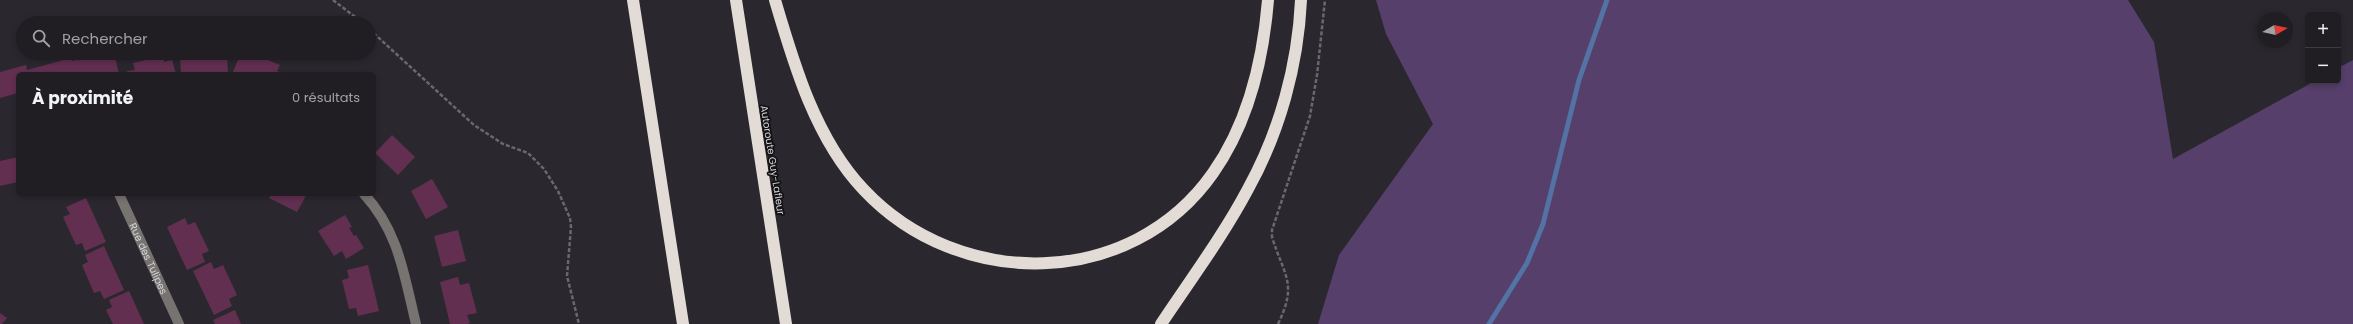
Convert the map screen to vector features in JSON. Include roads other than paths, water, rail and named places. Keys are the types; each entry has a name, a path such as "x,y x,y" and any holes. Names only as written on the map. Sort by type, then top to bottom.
{"highway":[{"path":"633,0 683,324"},
{"name":"Autoroute Guy-Lafleur","path":"736,0 786,324"},
{"path":"775,0 798,72 820,123 843,165 863,190 898,221 934,242 979,258 1026,264 1073,260 1118,247 1144,234 1170,217 1203,186 1229,147 1249,101 1261,53 1268,0"},
{"path":"1161,324 1238,206 1265,153 1288,87 1296,46 1301,0"}],"street":[{"name":"Rue des Tulipes","path":"120,196 179,324"},
{"path":"366,196 381,214 395,241 416,324"}],"waterway":[{"path":"1489,324 1527,263 1543,224 1579,80 1607,0"}]}
